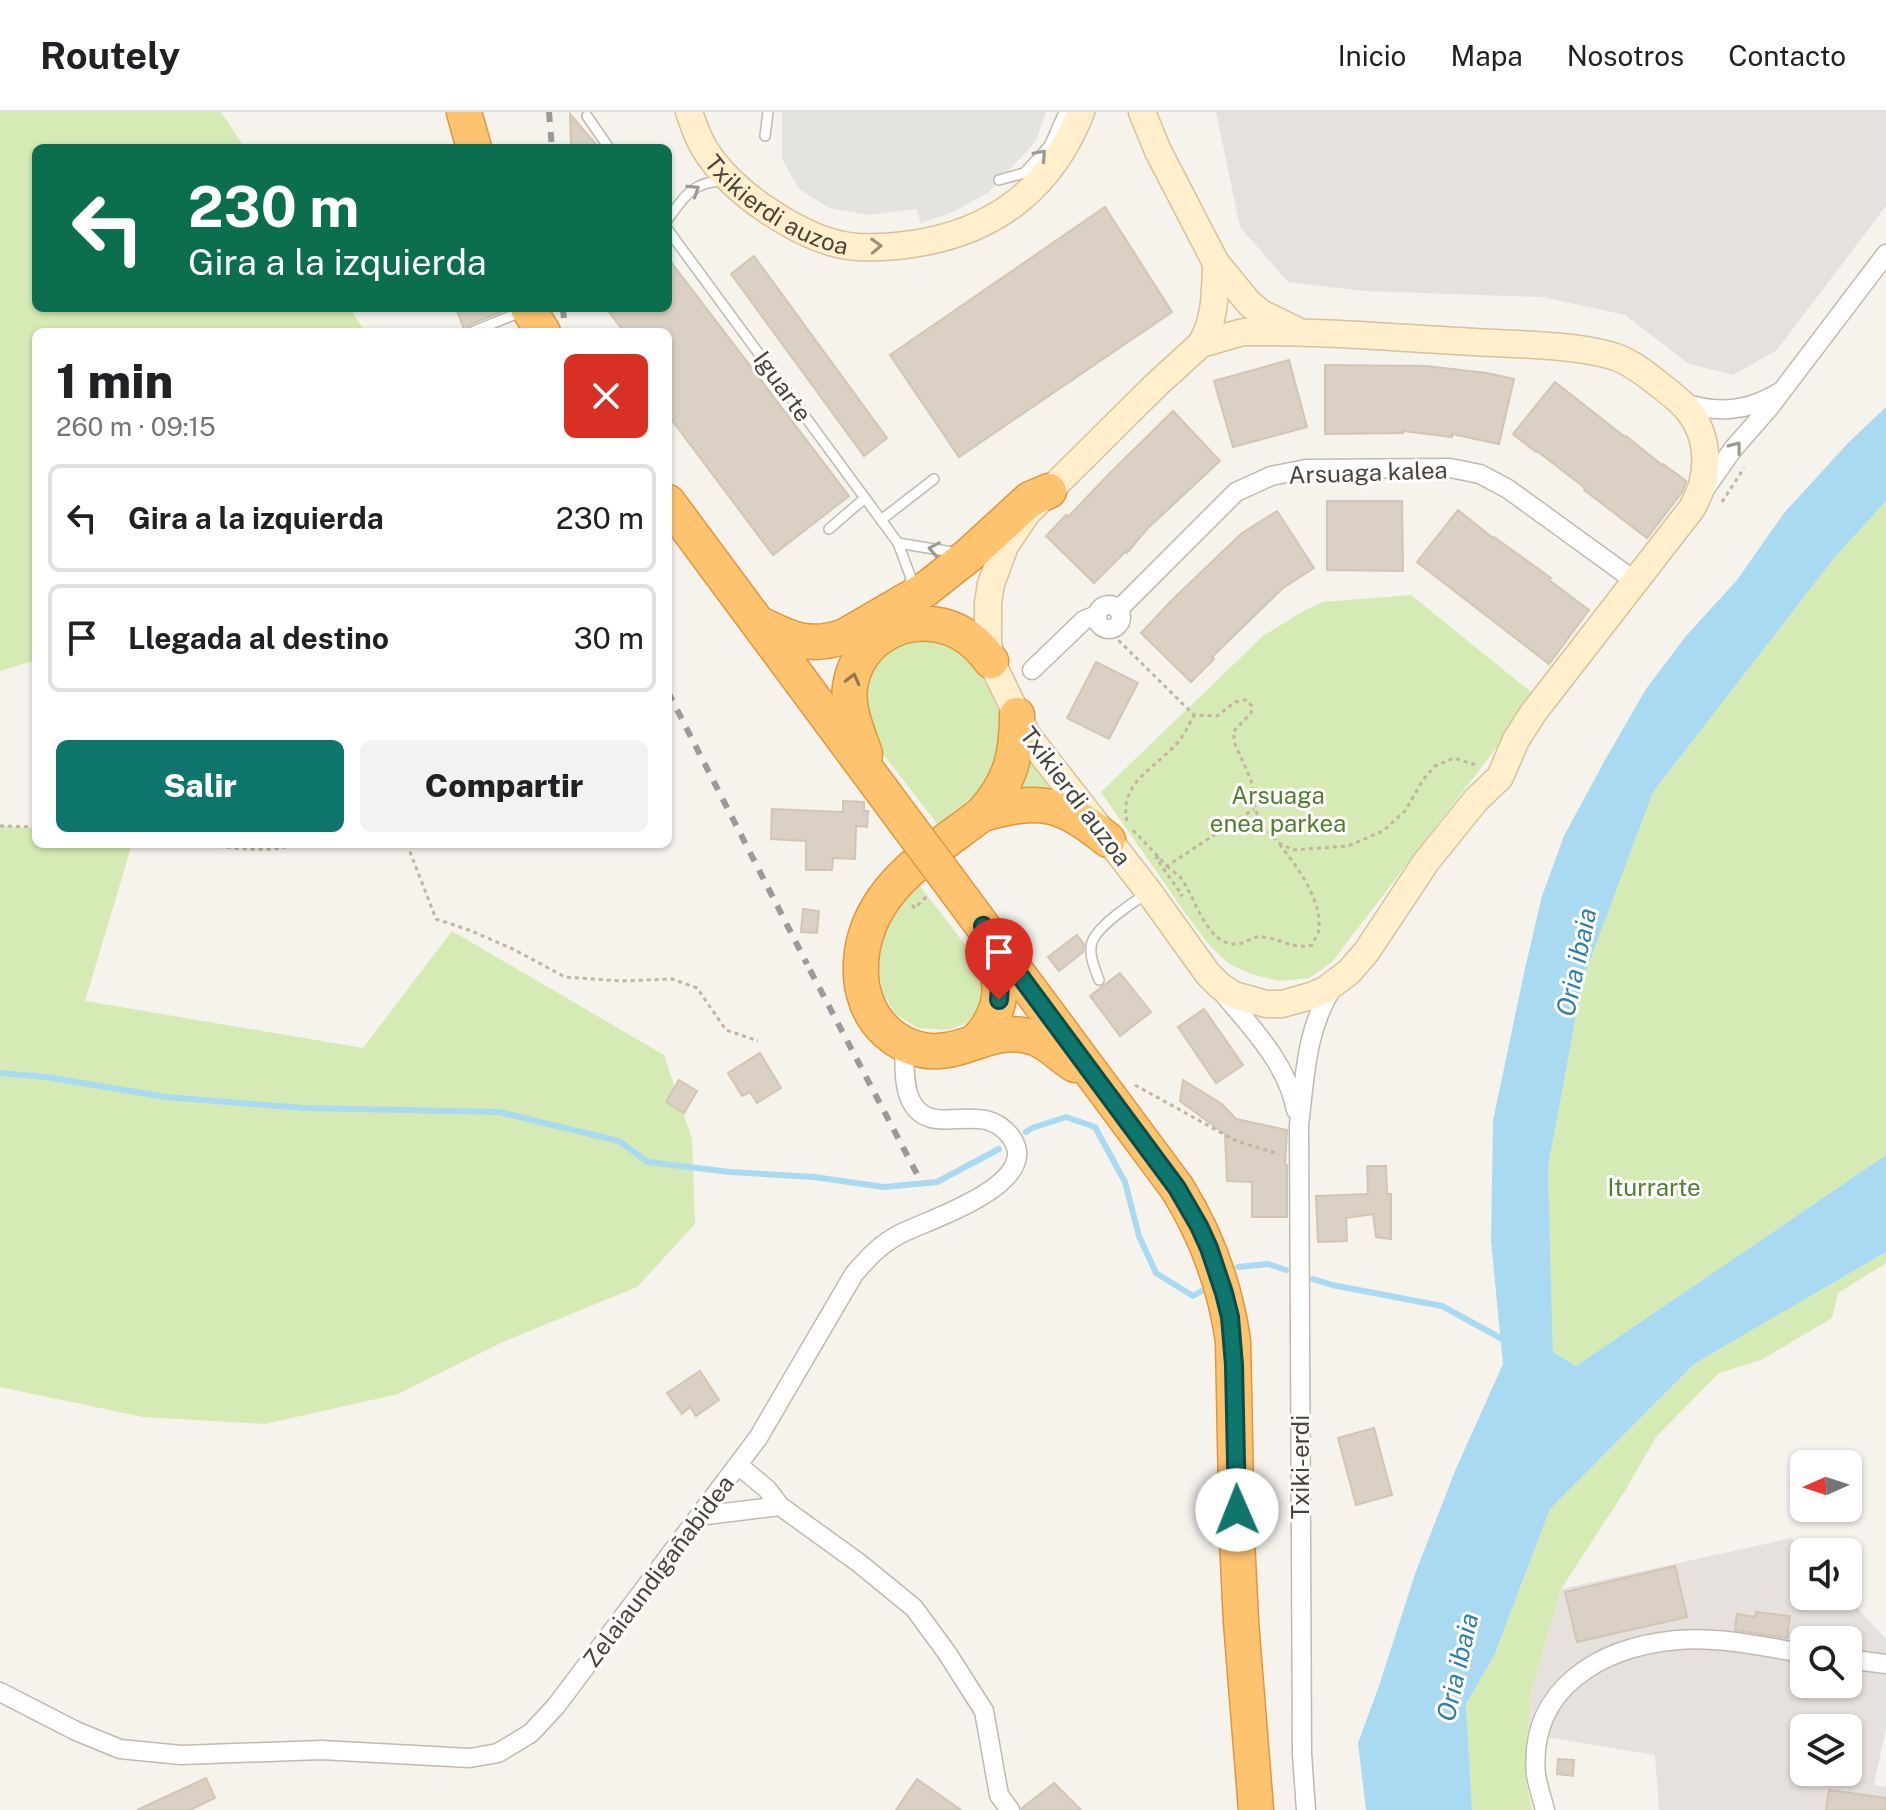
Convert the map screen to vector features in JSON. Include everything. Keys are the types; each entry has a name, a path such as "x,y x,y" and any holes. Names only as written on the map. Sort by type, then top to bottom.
{"highway":[{"path":"464,112 473,144"},
{"path":"758,623 789,638 810,643 845,636 926,589 969,555 1030,499 1049,491"},
{"path":"672,507 1177,1188 1209,1248 1230,1317 1241,1622 1256,1810"},
{"path":"875,781 853,718 850,691 857,664 873,642 906,625 931,623 968,637 991,661"},
{"path":"1017,715 1016,747 1001,790 982,814 900,877 877,906 869,923 861,959 863,992 882,1028 904,1044 939,1052 999,1035 1018,1034 1036,1038 1093,1074"},
{"path":"982,814 1022,804 1051,806 1079,818 1108,840"},
{"path":"976,1041 996,1012 1000,989 997,966 983,926"}],"street":[{"name":"Txikierdi auzoa","path":"689,112 703,147 731,181 754,202 814,236 855,247 903,246 949,237 989,221 1040,182 1072,136 1077,114"},
{"path":"1121,112 1158,151"},
{"path":"1142,112 1158,151 1216,263 1261,313 1299,332"},
{"path":"1783,389 1886,254"},
{"path":"1201,344 1214,312 1216,263"},
{"name":"Txikierdi auzoa","path":"1705,508 1700,495 1705,452 1697,424 1678,400 1639,369 1613,356 1589,350 1299,332 1243,332 1201,344 1027,513 997,565 988,603 991,661 1027,735 1149,892 1208,974 1234,995 1266,1004 1297,1001 1325,990 1349,972 1367,951 1436,849 1476,800 1500,777 1516,740 1533,713 1635,581 1705,508 1733,449 1783,389"},
{"name":"Txikierdi auzoa","path":"1678,400 1694,406 1726,410 1750,406 1783,389"},
{"name":"Arsuaga kalea","path":"1102,622 1104,606 1111,605 1118,610 1236,492 1271,476 1306,469 1450,468 1480,474 1508,489 1635,581"},
{"path":"1032,670 1084,620 1102,622"},
{"path":"1208,974 1265,1044 1286,1076 1299,1125"},
{"path":"1299,1125 1314,1025 1337,981"},
{"name":"Zelaiaundigañabidea","path":"0,1692 76,1731 120,1749 181,1755 321,1750 470,1758 498,1753 531,1733 556,1706 758,1438 854,1274 874,1250 998,1186 1014,1167 1017,1148 1010,1135 995,1123 979,1118 934,1120 919,1113 909,1097 904,1044"},
{"name":"Txiki-erdi","path":"1299,1125 1302,1738 1306,1810"},
{"path":"738,1465 767,1489 780,1506 859,1563 914,1608 984,1711 999,1795 1010,1810"},
{"path":"699,1516 780,1506"},
{"path":"1545,1810 1536,1775 1538,1737 1552,1701 1573,1677 1605,1657 1644,1645 1677,1640 1712,1640 1790,1651"},
{"path":"1862,1661 1886,1664"}],"lane":[{"path":"765,136 768,112"},
{"path":"999,180 1024,173 1077,114"},
{"path":"587,116 606,144"},
{"path":"672,213 686,194 709,181 731,181"},
{"name":"Iguarte","path":"672,235 898,543 911,578 905,602"},
{"path":"481,328 519,312"},
{"path":"881,520 934,479"},
{"path":"829,529 865,498"},
{"path":"898,543 969,555"},
{"path":"1099,980 1092,962 1092,942 1105,925 1149,892"}],"path":[{"path":"1705,508 1744,470 1746,461 1733,449"},
{"path":"1102,622 1194,715 1217,716 1235,702 1246,700 1252,706 1251,713 1233,732 1235,744 1251,780 1260,823 1295,864 1310,889 1317,911 1318,931 1312,945 1303,948 1263,936 1237,945 1225,942 1213,933 1180,877 1137,836 1126,820 1124,807 1128,794 1138,779 1181,740 1194,715"},
{"path":"1279,843 1293,850 1348,846 1383,831 1405,811 1435,766 1454,758 1485,769"},
{"path":"1167,866 1255,808"},
{"path":"0,826 32,827"},
{"path":"230,848 262,848"},
{"path":"409,848 436,919 513,949 565,977 622,981 672,979 697,988 726,1030 758,1041"},
{"path":"1093,1074 1113,1077 1140,1087 1236,1141 1299,1156"}],"shaded area":[{"path":"782,112 1046,112 1036,141 989,192 955,211 921,223 916,209 869,215 829,208 799,189 782,159"},
{"path":"1216,112 1886,112 1886,206 1777,350 1733,375 1689,364 1625,315 1542,297 1363,291 1288,282 1240,227"},
{"path":"1790,1538 1790,1610 1859,1610 1886,1639 1886,1727 1874,1785 1886,1787 1886,1810 1659,1810 1655,1755 1527,1734 1530,1695 1561,1589"}],"green space":[{"path":"0,112 221,112 242,144 32,144 32,312 352,312 362,328 32,328 32,661 0,671"},
{"name":"Iturrarte","path":"1886,501 1886,1155 1576,1366 1553,1352 1548,1167 1583,979 1653,792 1835,557"},
{"name":"Arsuaga enea parkea","path":"1411,595 1536,696 1332,962 1309,978 1279,981 1251,974 1228,963 1210,946 1101,792 1263,636 1323,602"},
{"path":"913,634 958,644 995,689 1003,721 1001,762 984,790 938,825 877,746 863,711 870,664"},
{"path":"1025,748 1065,802 1021,795 1013,786"},
{"path":"0,826 32,828 32,848 131,848 85,1001 363,1048 452,931 664,1055 692,1139 695,1224 637,1287 505,1341 398,1394 265,1424 143,1417 0,1387"},
{"path":"916,881 983,968 984,991 979,1009 965,1024 947,1030 918,1028 895,1014 882,991 878,964 884,928"},
{"path":"1886,1252 1886,1263 1838,1293 1832,1318 1761,1360 1719,1373 1656,1437 1561,1589 1530,1695 1525,1775 1532,1810 1472,1810 1466,1704 1494,1656 1550,1509 1694,1364"}],"water":[{"name":"Oria ibaia","path":"1886,407 1886,501 1835,557 1653,792 1583,979 1548,1167 1553,1352 1576,1366 1886,1155 1886,1252 1694,1364 1550,1509 1494,1656 1466,1704 1472,1810 1366,1810 1358,1743 1415,1574 1455,1471 1503,1364 1491,1241 1493,1121 1542,896 1564,836 1646,689 1686,636 1737,580 1784,513"}],"building":[{"path":"570,114 596,144 571,144"},
{"path":"1105,207 1172,312 959,457 890,355"},
{"path":"754,256 887,438 864,456 731,274"},
{"path":"672,263 849,496 773,555 672,420 672,328 621,328 609,312 672,312"},
{"path":"458,312 501,312 468,328 464,328"},
{"path":"1289,360 1307,427 1233,447 1214,381"},
{"path":"1325,365 1426,366 1514,379 1499,444 1452,434 1452,437 1403,431 1325,434"},
{"path":"1555,382 1686,481 1683,491 1647,538 1513,434"},
{"path":"1173,411 1220,461 1094,583 1046,536"},
{"path":"1327,501 1402,501 1403,571 1327,570"},
{"path":"1458,510 1589,610 1549,664 1417,562"},
{"path":"1277,511 1314,568 1283,588 1212,657 1214,659 1191,682 1141,633 1242,533"},
{"path":"1096,662 1138,683 1109,739 1067,718"},
{"path":"843,801 864,802 864,811 868,811 867,827 856,826 855,859 833,858 832,870 806,870 806,841 771,839 772,809 843,812"},
{"path":"803,909 819,911 817,933 801,932"},
{"path":"1077,935 1084,944 1083,952 1059,971 1048,957"},
{"path":"1120,973 1151,1012 1120,1036 1090,996"},
{"path":"1204,1009 1243,1065 1216,1083 1178,1027"},
{"path":"760,1053 781,1088 757,1103 750,1092 742,1096 728,1073"},
{"path":"679,1080 697,1091 684,1113 666,1102"},
{"path":"1183,1080 1222,1104 1236,1119 1287,1130 1287,1217 1252,1217 1252,1182 1227,1181 1225,1134 1180,1101"},
{"path":"1367,1166 1386,1166 1387,1194 1391,1194 1391,1239 1376,1237 1373,1214 1346,1218 1347,1241 1318,1242 1316,1196 1368,1194"},
{"path":"700,1371 719,1400 696,1416 690,1407 682,1414 667,1393"},
{"path":"1374,1428 1392,1495 1356,1505 1338,1438"},
{"path":"1675,1566 1687,1617 1577,1642 1565,1592"},
{"path":"1756,1612 1790,1616 1787,1638 1735,1630 1737,1614 1755,1617"},
{"path":"1558,1759 1574,1760 1573,1776 1557,1774"},
{"path":"206,1778 215,1798 190,1810 137,1810"},
{"path":"917,1779 961,1810 896,1810"},
{"path":"1054,1783 1081,1810 1022,1810 1022,1808"},
{"path":"1829,1790 1886,1798 1886,1810 1826,1810"}],"waterway":[{"path":"0,1073 46,1077 166,1097 303,1108 499,1112 619,1141 648,1162 730,1172 814,1177 884,1187 937,1182 999,1149"},
{"path":"1026,1132 1066,1117 1095,1127 1125,1182 1139,1236 1156,1273 1193,1296 1205,1289"},
{"path":"1238,1267 1268,1264 1286,1270"},
{"path":"1313,1279 1442,1306 1506,1341"}],"railway":[{"path":"549,112 552,144"},
{"path":"563,312 565,328"},
{"path":"672,700 807,964"},
{"path":"810,970 918,1176"}],"route":[{"path":"999,1000 1000,977 983,926 1177,1188 1199,1226 1218,1270 1230,1317 1237,1510"}]}
